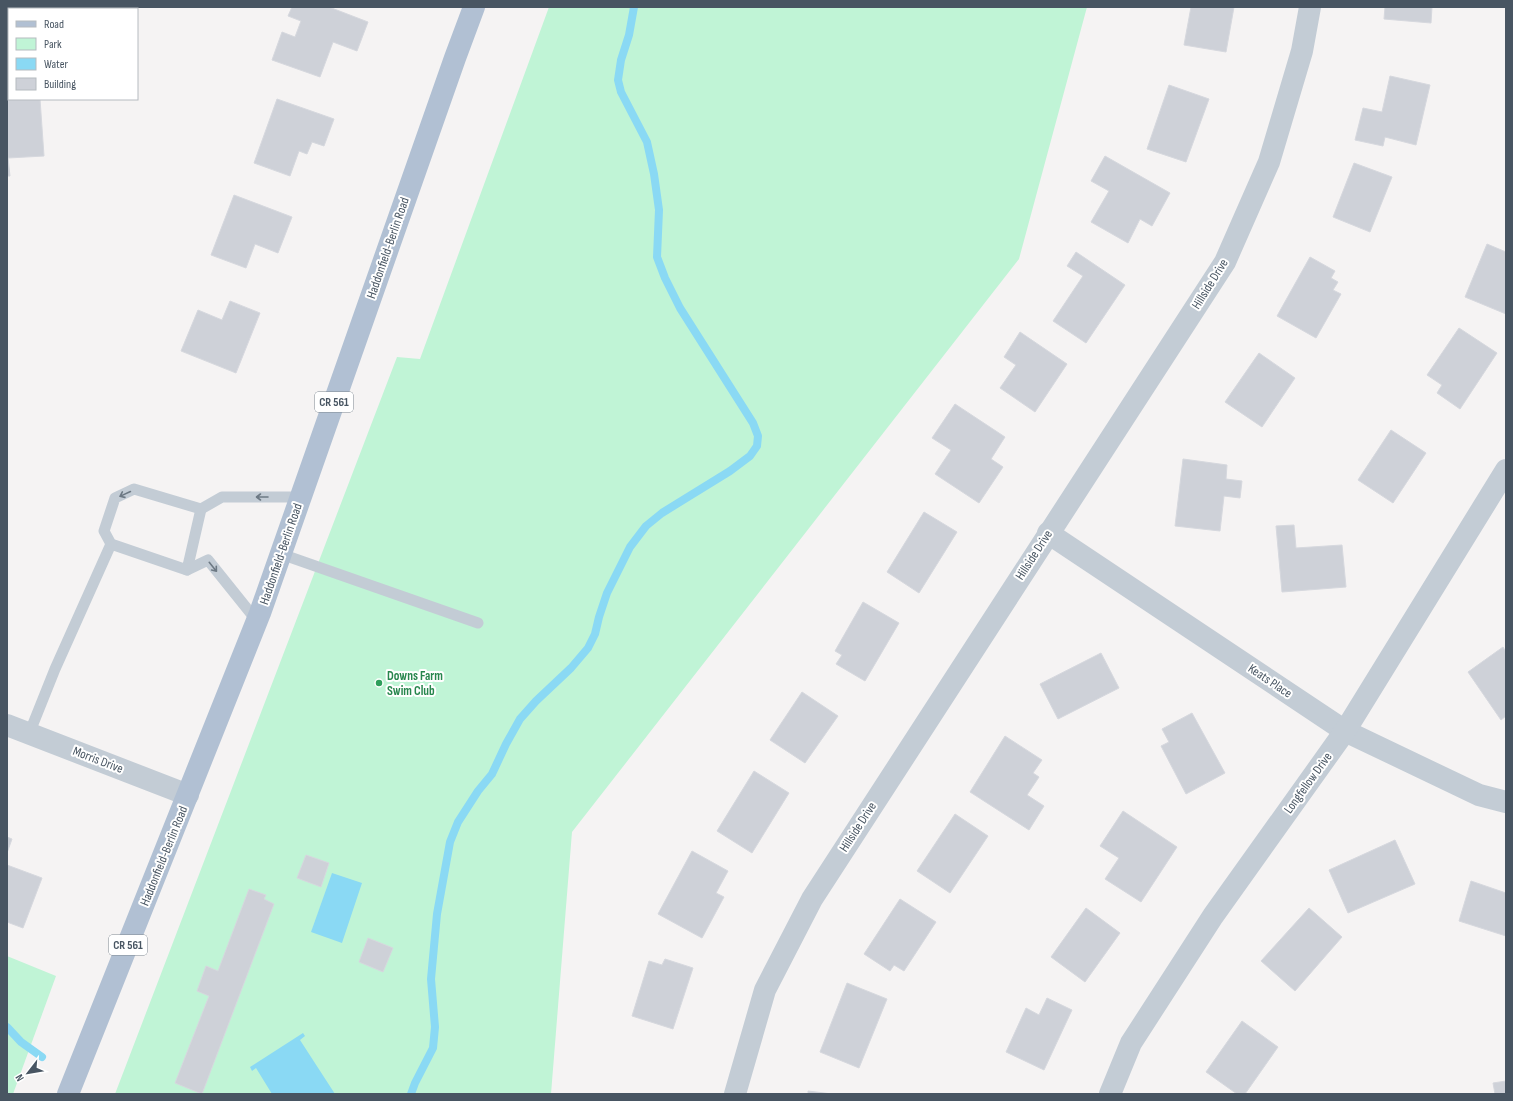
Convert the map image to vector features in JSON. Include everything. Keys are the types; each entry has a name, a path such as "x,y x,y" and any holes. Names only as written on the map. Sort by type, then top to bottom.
{"main road":[{"name":"Haddonfield-Berlin Road","path":"68,1094 257,621 474,7"}],"street":[{"name":"Hillside Drive","path":"735,1094 765,990 812,899 1225,262 1269,162 1302,51 1310,7"},
{"name":"Longfellow Drive","path":"1110,1094 1130,1043 1213,916 1345,731 1506,470"},
{"name":"Keats Place","path":"1048,533 1345,731 1479,795 1506,802"},
{"name":"Morris Drive","path":"7,725 188,795"}],"lane":[{"path":"257,621 208,560 187,570 111,544 104,531 115,498 134,489 200,509 222,497 301,497"},
{"path":"187,570 200,509"},
{"path":"29,734 55,669 111,544"},
{"path":"281,554 478,623"}],"green space":[{"path":"549,7 1087,7 1019,259 572,832 551,1094 115,1094 397,357 420,359"},
{"path":"7,956 56,976 13,1094 7,1094"}],"water":[{"path":"332,873 362,883 342,943 311,932"},
{"path":"303,1033 305,1036 300,1040 335,1094 272,1094 256,1068 252,1071 250,1067"}],"building":[{"path":"78,7 112,8 78,8"},
{"path":"292,7 329,7 368,22 357,51 333,42 320,77 272,60 282,32 295,37 301,21 288,16"},
{"path":"1191,7 1234,7 1226,52 1184,45"},
{"path":"1385,7 1432,7 1431,23 1384,19"},
{"path":"1390,76 1430,85 1416,145 1385,137 1383,146 1355,140 1363,108 1382,112"},
{"path":"1169,85 1209,99 1186,162 1147,149"},
{"path":"8,86 8,100 40,100 44,156 8,158 10,176 7,176"},
{"path":"277,99 334,119 324,146 312,142 307,154 299,151 290,176 254,163"},
{"path":"1105,156 1170,193 1152,226 1140,219 1128,243 1091,222 1109,191 1091,181"},
{"path":"1354,163 1392,177 1370,232 1333,217"},
{"path":"234,195 292,217 278,253 255,244 246,268 211,255"},
{"path":"1487,244 1506,252 1506,314 1465,297"},
{"path":"1076,252 1125,285 1086,343 1053,321 1083,276 1067,266"},
{"path":"1310,257 1335,271 1331,278 1338,282 1333,290 1341,294 1316,338 1277,316"},
{"path":"230,301 260,313 236,373 181,351 198,310 222,320"},
{"path":"1459,328 1497,353 1460,409 1437,393 1442,385 1427,375"},
{"path":"1020,332 1067,364 1035,412 1000,388 1016,365 1004,357"},
{"path":"1259,353 1295,378 1262,427 1225,402"},
{"path":"955,404 1005,437 991,459 1003,467 979,503 935,474 951,450 932,438"},
{"path":"1391,430 1426,453 1393,503 1358,480"},
{"path":"1183,459 1227,465 1226,479 1242,481 1240,498 1224,496 1220,531 1175,526"},
{"path":"924,512 957,532 919,593 887,572"},
{"path":"1294,525 1296,548 1342,545 1346,587 1282,592 1276,526"},
{"path":"863,602 899,623 865,681 836,664 842,655 835,651"},
{"path":"1503,647 1506,652 1506,716 1501,720 1468,672"},
{"path":"1101,653 1119,688 1058,719 1040,684"},
{"path":"802,692 838,716 805,763 770,740"},
{"path":"1192,713 1225,773 1186,794 1161,746 1169,742 1162,729"},
{"path":"1005,736 1042,760 1033,773 1039,777 1027,795 1044,806 1029,830 970,792"},
{"path":"754,771 789,793 752,853 717,831"},
{"path":"1123,811 1177,847 1141,902 1105,879 1119,858 1100,846"},
{"path":"955,814 988,836 950,893 917,871"},
{"path":"7,837 12,839 7,853"},
{"path":"1395,840 1415,884 1348,913 1329,870"},
{"path":"692,851 728,871 716,893 724,897 702,938 658,914"},
{"path":"306,855 329,863 321,887 297,878"},
{"path":"7,865 42,878 23,928 7,922"},
{"path":"1471,881 1506,893 1506,936 1459,921"},
{"path":"249,889 266,895 264,899 274,904 202,1094 175,1083 209,996 197,991 206,966 218,971"},
{"path":"900,899 936,922 904,971 894,965 890,971 864,954"},
{"path":"1086,908 1120,933 1085,982 1051,957"},
{"path":"1309,908 1342,937 1295,991 1261,961"},
{"path":"368,938 393,948 383,972 359,962"},
{"path":"665,959 693,968 673,1029 632,1016 649,961 662,965"},
{"path":"847,983 887,999 859,1068 820,1052"},
{"path":"1047,998 1072,1010 1044,1070 1006,1052 1026,1008 1039,1015"},
{"path":"1242,1021 1278,1047 1245,1094 1237,1094 1206,1072"},
{"path":"1506,1081 1506,1094 1495,1094 1493,1083"},
{"path":"808,1091 832,1094 808,1094"}],"waterway":[{"path":"411,1094 433,1048 435,1027 431,979 437,914 450,842 458,822 478,791 492,774 520,719 536,701 571,668 588,648 595,634 607,593 630,547 646,526 662,513 730,471 750,456 757,446 758,436 753,423 680,308 665,278 657,257 659,210 654,174 647,142 621,92 618,80 621,60 629,35 634,7"},
{"path":"7,1027 21,1042 42,1057"}],"place":[{"name":"Downs Farm Swim Club","path":"379,683"}]}
